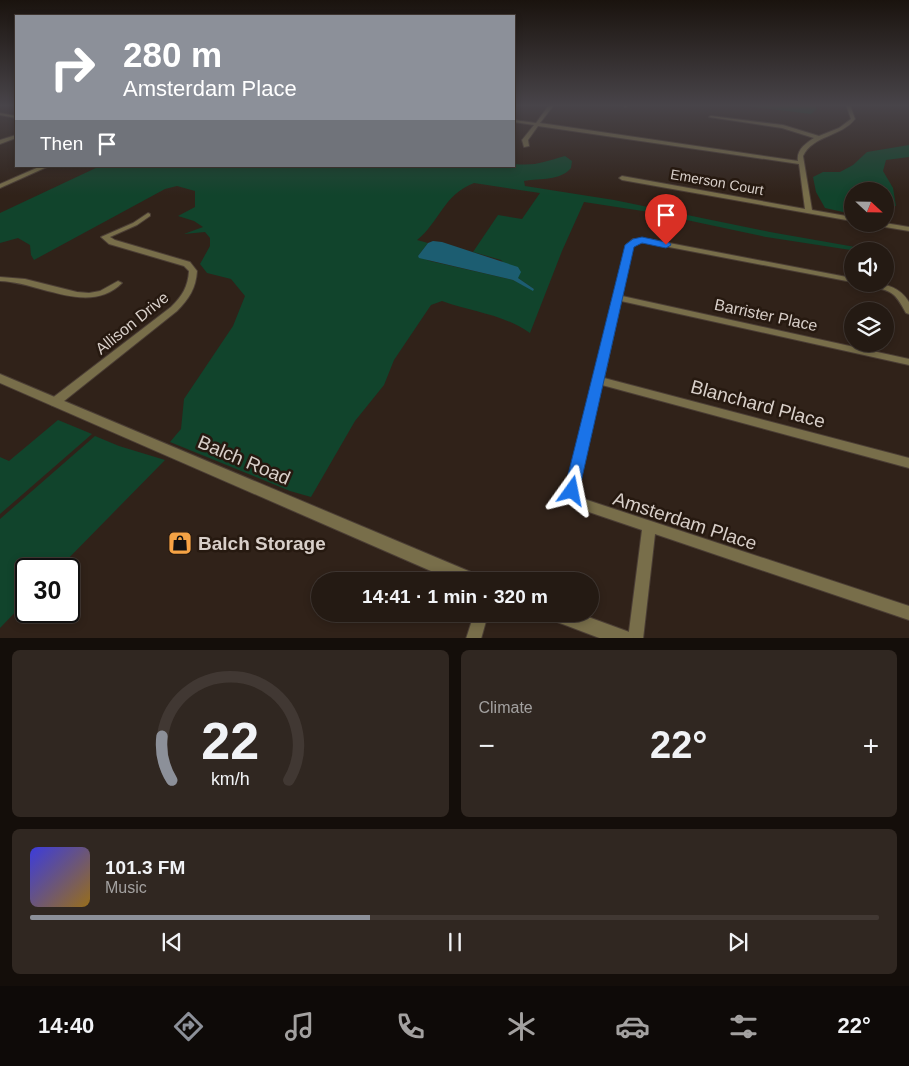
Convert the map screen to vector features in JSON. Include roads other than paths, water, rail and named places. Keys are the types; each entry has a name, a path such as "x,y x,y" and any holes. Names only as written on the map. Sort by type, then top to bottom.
{"street":[{"path":"526,146 525,140 529,135"},
{"path":"615,135 801,163"},
{"path":"808,135 819,138"},
{"path":"809,210 801,163 802,150 826,135"},
{"path":"0,142 15,136"},
{"path":"0,186 44,167"},
{"name":"Emerson Court","path":"622,178 844,217"},
{"name":"Allison Drive","path":"56,402 174,309 187,296 193,284 193,271 187,264 112,242 105,237 148,216"},
{"path":"894,226 909,229"},
{"name":"Amsterdam Place","path":"844,278 642,240 630,245 572,485 573,496 584,505 909,614"},
{"path":"0,279 13,278 29,281 76,294 101,294 118,283"},
{"path":"894,291 903,297 909,311"},
{"name":"Barrister Place","path":"617,298 909,362"},
{"name":"Balch Road","path":"0,378 451,572"},
{"name":"Blanchard Place","path":"598,380 909,462"},
{"path":"635,638 649,527"},
{"path":"472,638 479,622"},
{"path":"581,622 626,638"}],"water":[{"path":"433,241 442,242 518,267 521,272 518,278 534,289 533,291 513,280 419,258 418,256 428,243"}],"place":[{"name":"Balch Storage","path":"180,543"}]}
